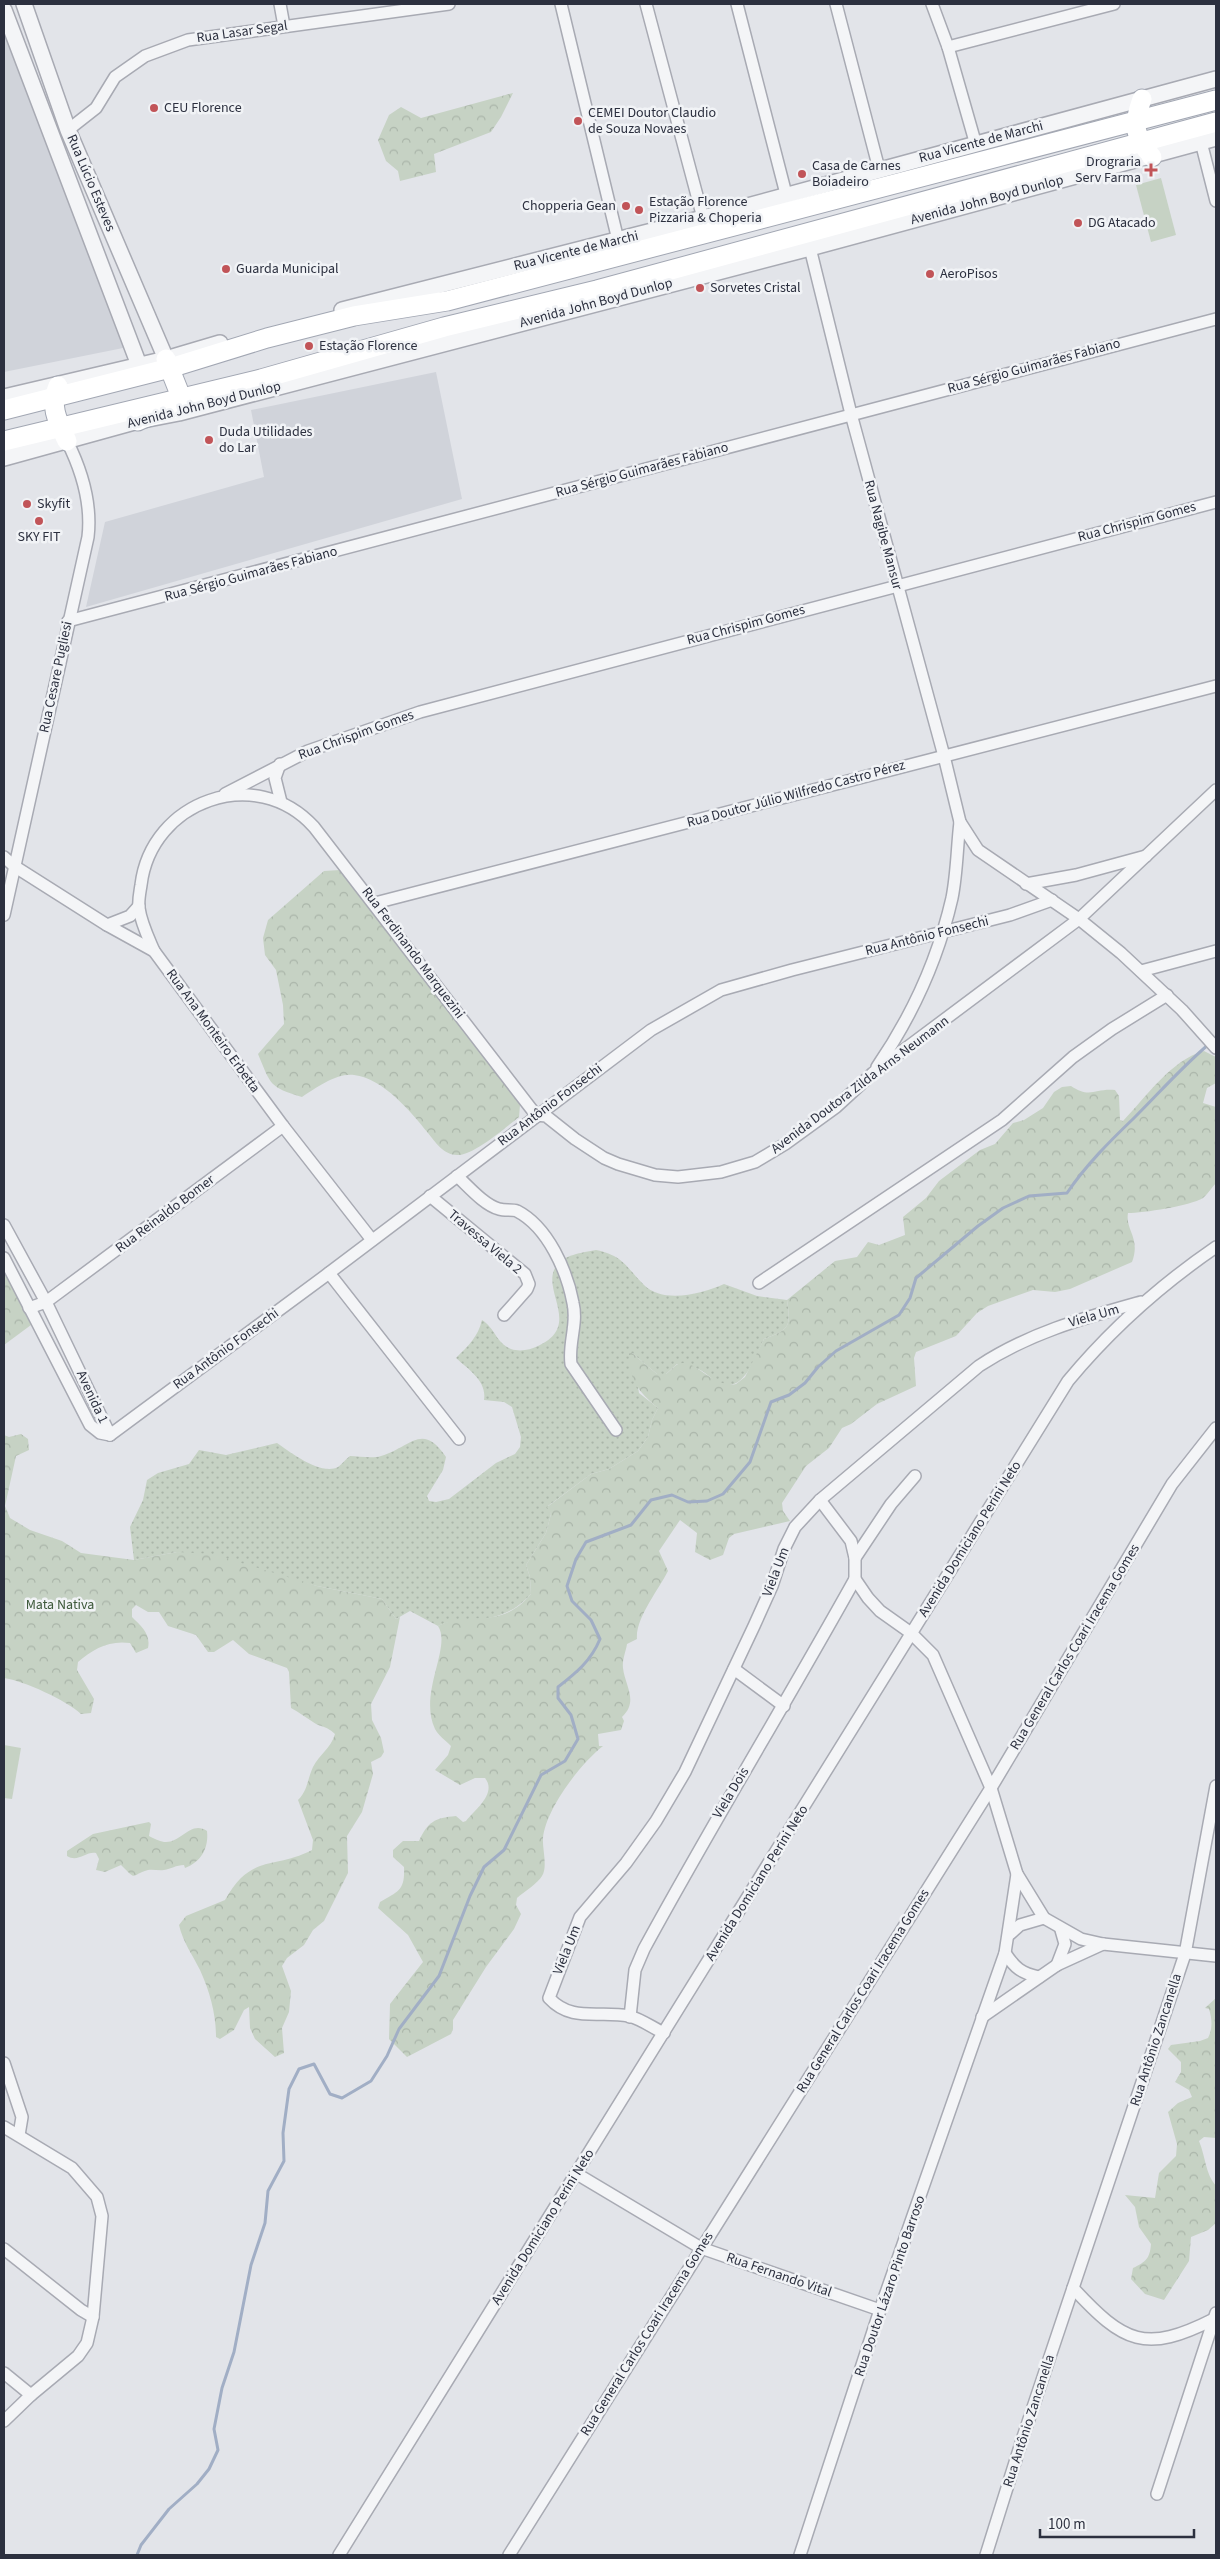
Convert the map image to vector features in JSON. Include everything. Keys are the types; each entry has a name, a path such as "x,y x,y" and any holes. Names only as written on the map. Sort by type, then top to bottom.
{"main road":[{"path":"1142,99 1135,122 1146,150"},
{"path":"4,410 55,391 354,316 447,301 1216,100"},
{"name":"Avenida John Boyd Dunlop","path":"4,441 64,434 181,397 261,379 444,327 597,290 1146,150 1216,122"},
{"path":"138,421 147,415 176,408 180,404 181,397 168,363"},
{"path":"55,391 54,411 64,434"}],"street":[{"name":"Rua Lúcio Esteves","path":"24,4 68,130 168,363"},
{"path":"280,4 284,26"},
{"name":"Rua Lasar Segal","path":"68,130 96,108 115,77 145,56 188,40 449,4"},
{"path":"561,4 618,240"},
{"path":"646,4 703,218"},
{"path":"736,4 786,194"},
{"path":"836,4 879,169"},
{"path":"932,4 948,47 976,144"},
{"path":"948,47 1114,4"},
{"name":"Rua Lúcio Esteves","path":"4,10 139,365"},
{"name":"Rua Vicente de Marchi","path":"4,397 55,391 139,365 168,363 270,328 703,218 1216,79"},
{"name":"Avenida John Boyd Dunlop","path":"4,458 64,434 178,413 810,248 1146,150 1216,138"},
{"path":"1201,142 1216,201"},
{"name":"Rua Nagibe Mansur","path":"810,248 850,414 944,756 960,822 978,850 1079,920"},
{"name":"Rua Sérgio Guimarães Fabiano","path":"68,621 1216,319"},
{"name":"Rua Cesare Pugliesi","path":"4,915 90,519 84,484 64,434"},
{"name":"Rua Chrispim Gomes","path":"154,951 143,926 139,906 143,869 151,848 168,826 196,807 308,751 420,712 1216,502"},
{"name":"Rua Doutor Júlio Wilfredo Castro Pérez","path":"375,903 1216,686"},
{"path":"280,764 275,778 281,802"},
{"name":"Avenida Doutora Zilda Arns Neumann","path":"536,1115 546,1116 575,1139 618,1164 655,1175 678,1177 713,1173 755,1162 785,1144 836,1107 873,1073 1079,920 1216,790"},
{"name":"Rua Chrispim Gomes","path":"222,795 260,795 281,802"},
{"name":"Rua Ferdinando Marquezini","path":"281,802 308,819 375,903 536,1115"},
{"name":"Rua Nagibe Mansur","path":"873,1073 901,1032 920,994 942,932 952,897 960,822"},
{"name":"Rua Ana Monteiro Erbetta","path":"4,856 14,866 107,925 154,951 283,1126 372,1240"},
{"name":"Avenida Doutora Zilda Arns Neumann","path":"1026,884 1076,875 1147,856"},
{"name":"Rua Antônio Fonsechi","path":"110,1435 329,1273 651,1030 721,990 1010,915 1052,900"},
{"path":"107,925 130,916 139,906"},
{"path":"1079,920 1142,971 1201,1030 1216,1048"},
{"path":"1142,971 1216,951"},
{"path":"759,1283 1002,1120 1072,1057 1112,1029 1167,995"},
{"name":"Rua Reinaldo Bomer","path":"29,1308 46,1302 283,1126"},
{"path":"457,1176 498,1210 516,1210 531,1221 558,1255 566,1273 574,1304 575,1320 570,1340 571,1364 616,1430"},
{"name":"Travessa Viela 2","path":"430,1196 525,1274 529,1284 527,1289 504,1315"},
{"name":"Avenida 1","path":"4,1225 46,1302 110,1435"},
{"name":"Avenida Domiciano Perini Neto","path":"339,2555 1068,1381 1100,1343 1143,1302 1216,1247"},
{"name":"Avenida 1","path":"4,1258 90,1425 100,1433 110,1435"},
{"path":"329,1273 458,1440"},
{"name":"Viela Um","path":"630,2016 579,2014 558,2008 549,1998 580,1917 626,1863 656,1821 685,1772 772,1586 784,1549 795,1527 820,1500 971,1372 998,1353 1051,1328 1143,1302"},
{"name":"Rua General Carlos Coari Iracema Gomes","path":"509,2555 991,1788 1172,1484 1201,1444 1216,1428"},
{"path":"855,1558 891,1504 915,1476"},
{"path":"820,1500 851,1541 855,1558 855,1579"},
{"name":"Rua Doutor Lázaro Pinto Barroso","path":"855,1579 880,1610 911,1633 932,1655 991,1788 1018,1874 1044,1918 1061,1930 1081,1939 1103,1944 1216,1956"},
{"name":"Viela Dois","path":"630,2016 636,1970 644,1949 729,1795 784,1706 855,1579"},
{"path":"734,1669 784,1706"},
{"name":"Rua Antônio Zancanella","path":"986,2555 1185,1954 1216,1786"},
{"name":"Rua Doutor Lázaro Pinto Barroso","path":"800,2555 880,2310 1005,1953 1010,1934 1018,1874"},
{"path":"1010,1934 1020,1925 1044,1918"},
{"path":"1057,1965 1063,1954 1064,1944 1061,1930"},
{"path":"982,2017 1057,1965 1103,1944"},
{"path":"1005,1953 1014,1967 1023,1974 1039,1977"},
{"path":"630,2016 664,2033"},
{"path":"4,2063 22,2117 19,2135"},
{"path":"4,2127 72,2168 92,2189 99,2203 102,2216 94,2317 90,2336 78,2356 30,2395 4,2421"},
{"name":"Rua Fernando Vital","path":"577,2174 701,2248 880,2310"},
{"path":"4,2249 81,2310 94,2317"},
{"path":"1073,2288 1116,2327 1134,2337 1164,2340 1191,2331 1215,2316"},
{"path":"1157,2494 1215,2316"},
{"path":"4,2373 30,2395"}],"shaded area":[{"path":"4,28 128,347 4,372"},
{"path":"436,372 462,499 86,607 105,522 264,477 251,410"}],"green space":[{"path":"513,93 491,132 434,154 436,172 400,181 398,171 386,161 378,140 389,115 401,107 421,118"},
{"path":"1161,178 1176,235 1151,242 1136,185"},
{"path":"340,870 349,876 520,1105 519,1117 472,1151 457,1155 448,1153 437,1144 396,1097 365,1077 354,1075 340,1076 302,1097 277,1087 269,1079 258,1054 284,1024 283,1005 276,970 265,955 263,938 268,920 324,871"},
{"path":"1204,1051 1216,1057 1216,1083 1207,1088 1203,1103 1216,1107 1216,1183 1203,1198 1197,1201 1144,1212 1128,1213 1135,1247 1132,1262 1070,1289 1055,1292 1033,1290 988,1306 977,1313 956,1336 916,1352 914,1358 916,1386 877,1404 851,1424 842,1428 829,1448 806,1466 782,1503 783,1511 790,1521 734,1534 729,1538 723,1555 710,1560 695,1552 697,1533 680,1520 659,1551 668,1571 648,1604 637,1631 637,1639 627,1644 623,1668 630,1693 630,1705 622,1717 624,1721 621,1730 598,1734 599,1746 603,1746 584,1764 557,1801 545,1826 543,1838 544,1872 540,1879 517,1898 516,1905 521,1914 514,1929 486,1967 453,2020 451,2034 407,2057 389,2039 390,2004 423,1962 408,1935 378,1908 380,1902 396,1892 402,1885 404,1867 393,1857 393,1850 403,1841 419,1841 429,1825 442,1818 456,1816 463,1822 466,1821 484,1801 488,1789 485,1778 475,1778 460,1785 435,1770 448,1755 451,1746 436,1731 431,1715 432,1686 441,1646 441,1635 438,1626 450,1621 496,1616 507,1613 519,1606 531,1594 530,1577 526,1565 546,1533 551,1514 547,1507 591,1474 609,1469 638,1451 648,1437 652,1420 658,1408 636,1385 629,1363 629,1353 632,1353 657,1374 666,1374 676,1365 684,1363 691,1365 719,1382 736,1384 745,1377 764,1339 787,1326 789,1316 787,1300 835,1261 857,1257 868,1242 879,1245 905,1235 903,1217 926,1198 939,1181 980,1150 995,1144 1013,1123 1024,1120 1043,1108 1054,1092 1062,1087 1071,1086 1083,1092 1115,1090 1119,1096 1120,1120 1123,1121 1170,1071 1181,1062"},
{"path":"596,1250 613,1255 628,1267 644,1285 652,1291 661,1294 672,1296 694,1294 724,1284 757,1296 787,1300 788,1322 784,1329 764,1339 753,1363 742,1379 728,1385 716,1382 698,1369 677,1364 666,1374 657,1374 632,1353 639,1393 658,1408 652,1420 648,1437 638,1451 609,1469 591,1474 548,1506 551,1514 546,1533 526,1565 530,1577 531,1594 518,1606 497,1616 450,1622 438,1626 410,1611 396,1619 382,1599 317,1586 177,1552 134,1560 130,1527 143,1500 147,1480 158,1473 189,1464 199,1450 226,1455 277,1443 306,1462 331,1469 338,1467 350,1456 377,1457 415,1440 423,1439 438,1446 446,1457 443,1470 427,1496 429,1501 436,1502 449,1499 496,1463 515,1454 520,1447 521,1437 512,1407 504,1402 484,1400 483,1387 476,1376 456,1358 475,1336 482,1320 502,1343 514,1350 532,1349 551,1338 557,1329 559,1319 552,1277 555,1268 558,1263 568,1257"},
{"path":"4,1270 31,1325 4,1345"},
{"name":"Mata Nativa","path":"21,1434 28,1439 29,1450 16,1456 5,1506 10,1518 30,1530 62,1541 81,1553 134,1560 177,1552 212,1554 317,1586 382,1599 396,1619 400,1617 390,1667 371,1704 372,1720 381,1738 384,1752 381,1757 371,1762 373,1774 362,1812 347,1836 348,1873 324,1921 313,1930 304,1945 287,1958 282,1966 291,1991 289,2012 282,2028 284,2053 275,2057 255,2039 250,2028 249,2007 244,2010 234,2030 220,2039 216,2037 214,2011 207,1987 179,1925 186,1916 225,1900 244,1875 254,1869 312,1850 313,1840 298,1800 306,1789 313,1767 331,1743 335,1734 291,1708 289,1672 287,1668 249,1654 233,1640 214,1652 208,1652 196,1635 168,1626 159,1612 148,1612 136,1605 132,1609 132,1617 147,1634 148,1648 136,1653 130,1643 108,1644 96,1649 78,1662 77,1670 94,1699 91,1713 81,1714 44,1692 4,1678 4,1435 9,1437"},
{"path":"4,1745 21,1748 12,1799 4,1798"},
{"path":"149,1822 151,1824 149,1836 164,1842 176,1840 195,1828 207,1831 207,1843 203,1854 185,1868 184,1865 164,1870 148,1870 134,1876 121,1865 105,1872 96,1870 99,1859 96,1853 78,1858 67,1856 67,1851 93,1834"},
{"path":"1216,1998 1216,2138 1204,2137 1199,2141 1208,2171 1216,2186 1216,2223 1208,2230 1191,2237 1189,2261 1164,2300 1145,2294 1131,2279 1133,2268 1146,2259 1150,2253 1151,2244 1139,2227 1135,2207 1125,2195 1155,2198 1159,2173 1176,2156 1177,2144 1168,2112 1178,2103 1192,2097 1189,2090 1175,2082 1181,2072 1181,2062 1168,2049 1171,2045 1208,2038 1211,2031 1211,2020 1209,2009 1205,2008"}],"waterway":[{"path":"137,2555 141,2545 169,2509 197,2484 209,2469 218,2450 214,2429 222,2388 234,2352 251,2265 265,2223 268,2191 284,2161 283,2133 289,2089 299,2069 314,2064 330,2094 342,2098 371,2081 387,2056 399,2029 439,1976 470,1896 484,1867 504,1850 541,1775 565,1761 578,1739 571,1715 558,1698 558,1687 588,1660 600,1639 591,1620 572,1601 567,1586 576,1559 586,1542 631,1525 651,1500 672,1495 688,1502 707,1501 723,1494 750,1462 771,1402 789,1395 805,1383 818,1367 836,1351 899,1315 910,1298 916,1278 978,1226 1003,1208 1029,1196 1067,1193 1107,1144 1209,1044"}],"place":[{"name":"CEU Florence","path":"154,108"},
{"name":"CEMEI Doutor Claudio de Souza Novaes","path":"578,121"},
{"name":"Drograria Serv Farma","path":"1151,170"},
{"name":"Casa de Carnes Boiadeiro","path":"802,174"},
{"name":"Chopperia Gean","path":"626,206"},
{"name":"Estação Florence Pizzaria & Choperia","path":"639,210"},
{"name":"DG Atacado","path":"1078,223"},
{"name":"Guarda Municipal","path":"226,269"},
{"name":"AeroPisos","path":"930,274"},
{"name":"Sorvetes Cristal","path":"700,288"},
{"name":"Estação Florence","path":"309,346"},
{"name":"Duda Utilidades do Lar","path":"209,440"},
{"name":"Skyfit","path":"27,504"},
{"name":"SKY FIT","path":"39,521"}]}
